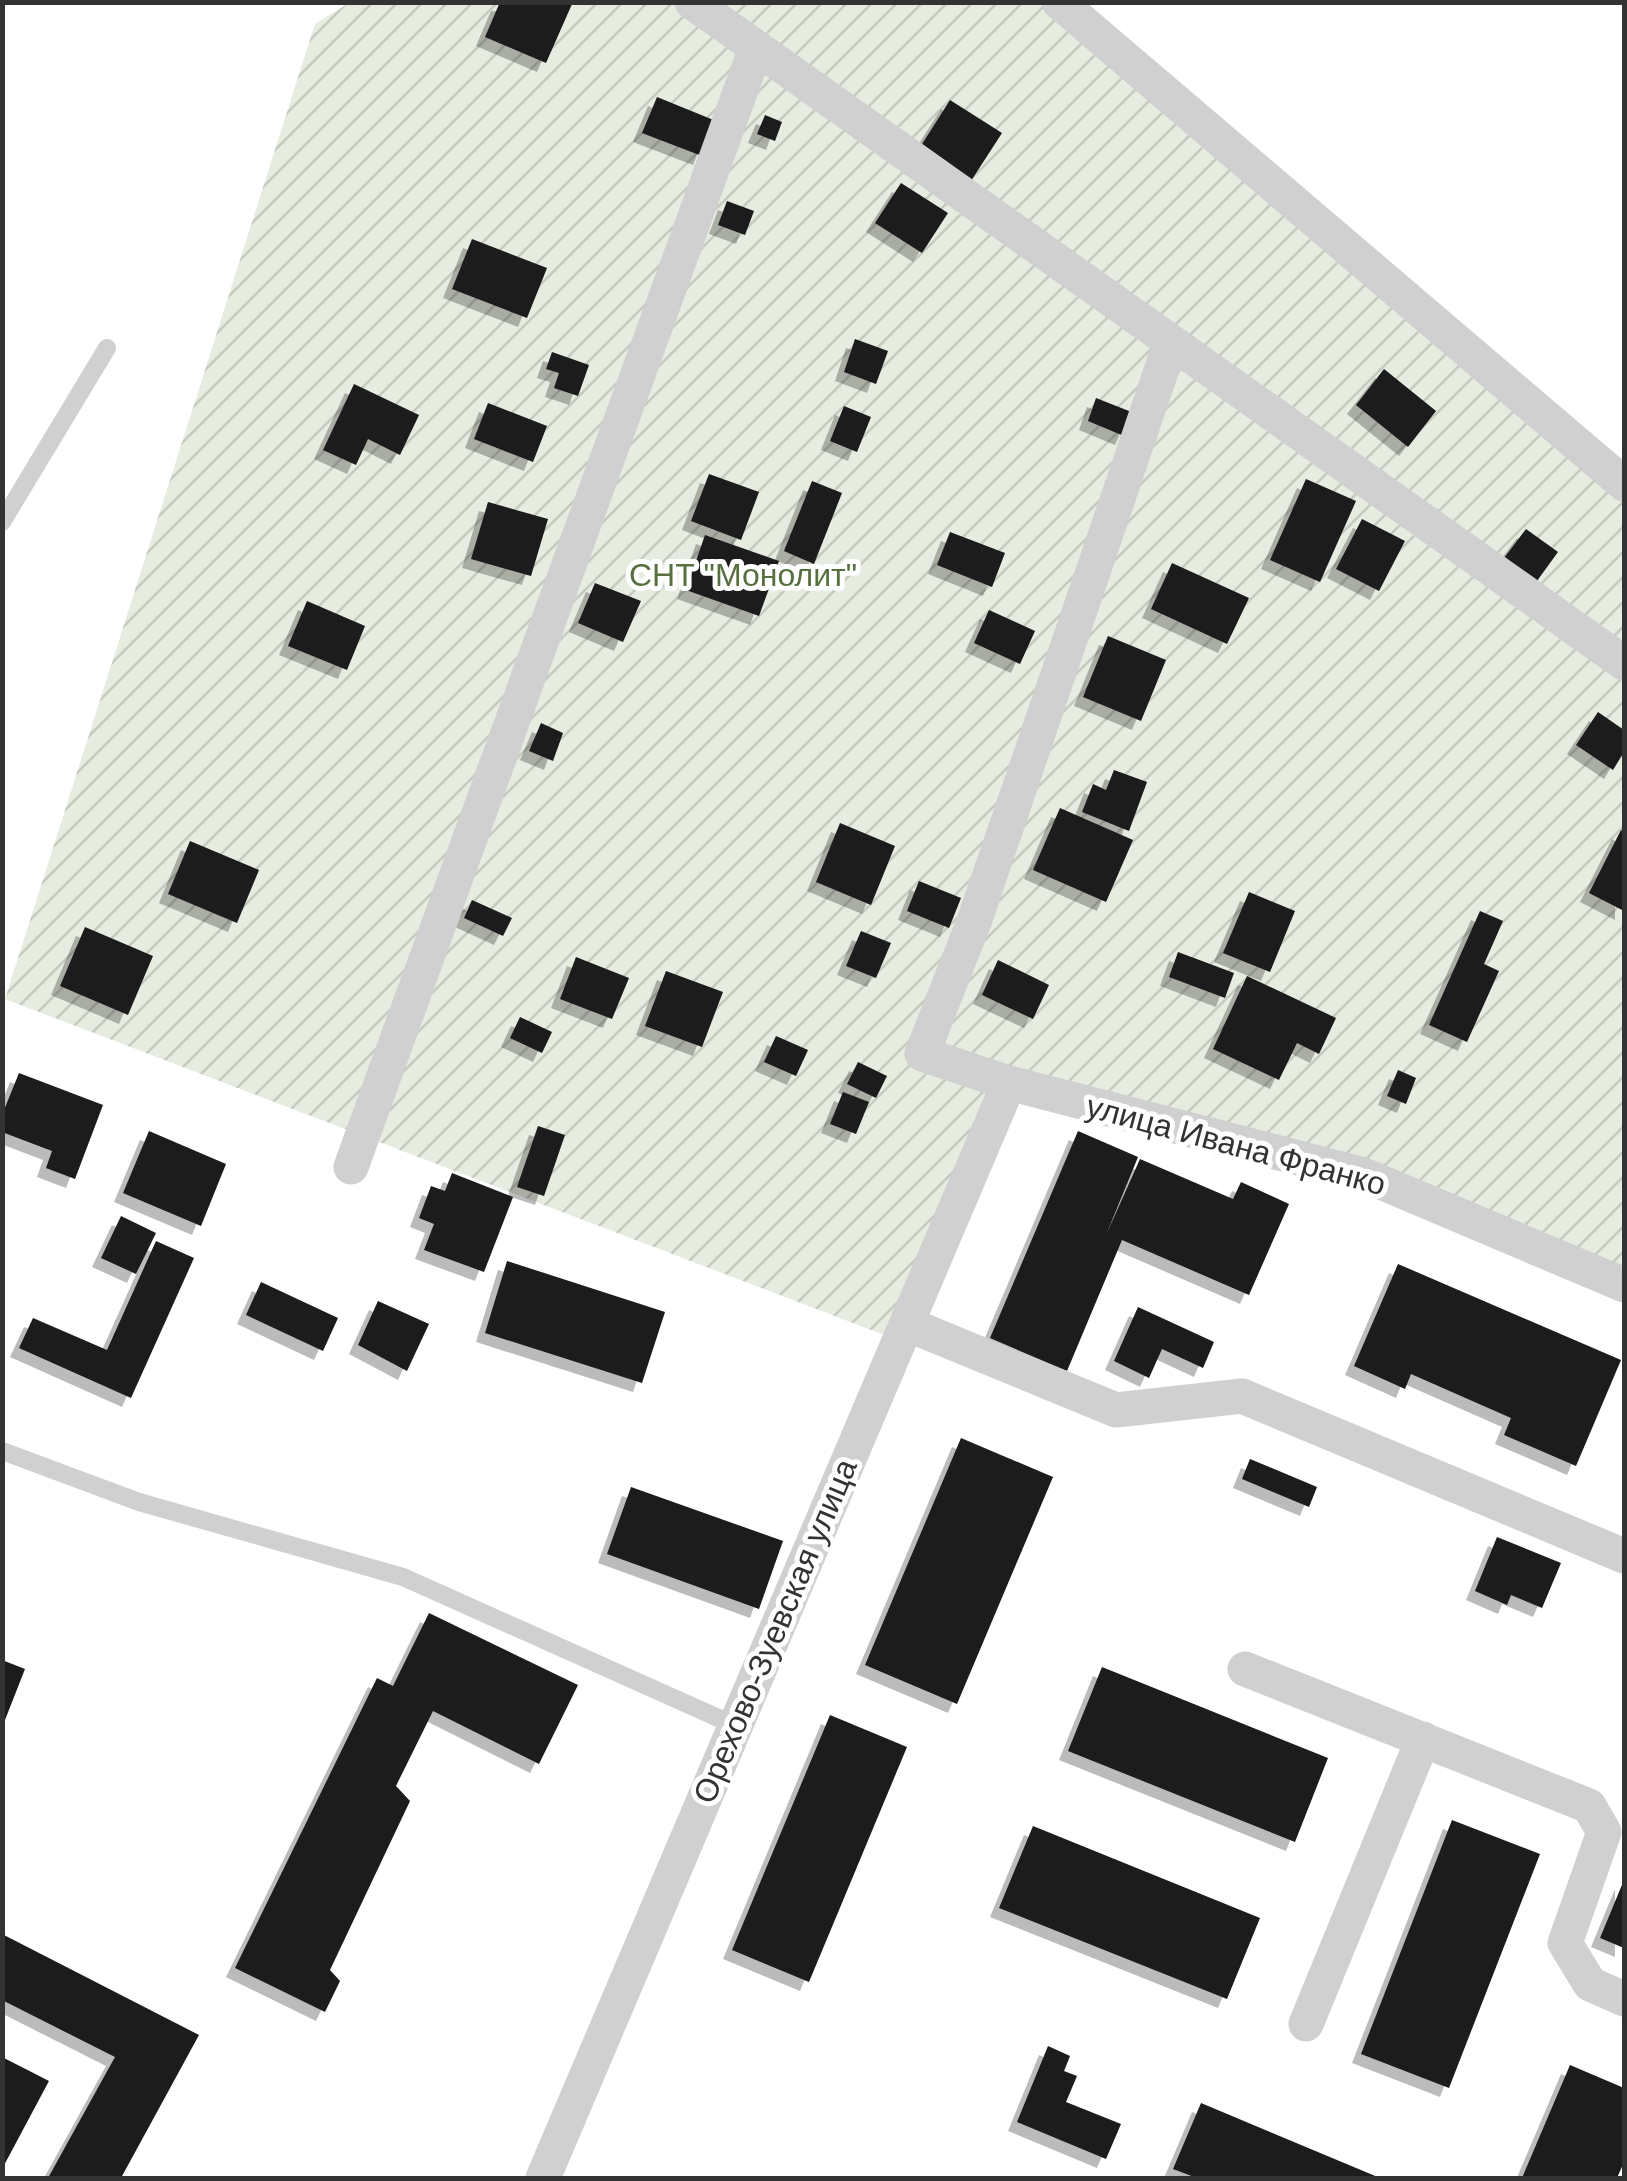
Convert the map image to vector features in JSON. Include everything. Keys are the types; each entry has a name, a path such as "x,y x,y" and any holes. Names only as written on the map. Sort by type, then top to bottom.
{"street":[{"path":"692,2 1624,662"},
{"path":"1059,2 1624,484"},
{"path":"351,1167 756,48"},
{"name":"улица Ивана Франко","path":"1171,342 975,919 922,1054 1009,1084 1364,1175 1624,1286"},
{"name":"Орехово-Зуевская улица","path":"552,2176 734,1726 1009,1084"},
{"path":"907,1324 1116,1410 1242,1396 1624,1556"},
{"path":"1246,1669 1589,1806 1604,1832 1565,1943 1590,1984 1624,1999"},
{"path":"1306,2024 1423,1739"}],"lane":[{"path":"2,522 106,348"},
{"path":"2,1451 139,1502 403,1577 734,1726"}],"green space":[{"name":"СНТ \"Монолит\"","path":"349,3 1063,3 1624,476 1624,1293 1364,1175 1010,1084 900,1341 5,999 315,24"}],"building":[{"path":"500,2 572,4 546,63 485,37"},
{"path":"657,97 716,121 702,156 642,133"},
{"path":"950,100 1002,133 969,184 917,152"},
{"path":"765,115 782,122 775,141 757,134"},
{"path":"901,183 948,213 922,253 875,223"},
{"path":"727,201 754,211 745,235 718,225"},
{"path":"472,239 547,268 527,318 452,289"},
{"path":"855,339 888,351 876,384 844,372"},
{"path":"552,352 589,365 578,396 554,388 559,373 546,369"},
{"path":"1384,369 1436,411 1408,447 1356,405"},
{"path":"354,384 419,415 400,455 368,439 356,465 323,450"},
{"path":"1096,398 1134,413 1124,436 1088,421"},
{"path":"488,403 547,426 533,462 474,439"},
{"path":"844,406 871,417 857,452 830,441"},
{"path":"709,474 759,492 741,540 691,521"},
{"path":"1306,479 1356,501 1320,582 1270,560"},
{"path":"812,481 842,493 814,564 784,551"},
{"path":"488,502 548,519 531,576 471,559"},
{"path":"1362,519 1405,541 1379,591 1336,569"},
{"path":"1526,529 1558,552 1534,585 1501,562"},
{"path":"950,532 1005,553 992,587 937,565"},
{"path":"705,535 779,561 759,616 686,590"},
{"path":"1172,563 1249,598 1227,644 1151,609"},
{"path":"595,583 641,601 623,642 578,623"},
{"path":"307,601 365,626 347,670 288,646"},
{"path":"989,610 1035,631 1020,664 974,643"},
{"path":"1108,636 1166,660 1141,721 1083,697"},
{"path":"1598,712 1624,730 1624,752 1613,770 1576,745"},
{"path":"541,723 563,733 553,761 529,751"},
{"path":"1114,770 1147,782 1129,831 1082,812 1093,784 1106,790"},
{"path":"1060,808 1133,840 1106,902 1033,870"},
{"path":"840,823 895,846 871,905 816,882"},
{"path":"1621,830 1624,832 1624,911 1589,893"},
{"path":"190,841 259,870 237,923 168,894"},
{"path":"919,881 961,898 949,928 907,911"},
{"path":"1249,892 1295,911 1270,972 1223,953"},
{"path":"472,900 512,918 503,936 464,918"},
{"path":"1480,911 1503,921 1484,964 1499,971 1467,1042 1429,1025"},
{"path":"85,927 153,956 128,1015 60,986"},
{"path":"861,931 891,943 876,978 846,966"},
{"path":"1178,952 1234,973 1225,998 1169,977"},
{"path":"576,957 629,978 612,1019 560,999"},
{"path":"998,960 1049,985 1033,1019 982,995"},
{"path":"666,971 723,992 702,1047 645,1026"},
{"path":"1247,976 1336,1018 1319,1054 1297,1043 1279,1080 1213,1049"},
{"path":"520,1017 552,1032 542,1053 510,1038"},
{"path":"776,1036 808,1050 796,1076 764,1062"},
{"path":"858,1062 887,1076 876,1098 847,1084"},
{"path":"1398,1070 1416,1078 1406,1104 1387,1096"},
{"path":"19,1073 103,1105 75,1179 46,1168 52,1151 2,1132 2,1115"},
{"path":"843,1092 869,1102 856,1134 830,1124"},
{"path":"538,1126 565,1135 544,1196 517,1187"},
{"path":"149,1131 226,1164 201,1226 123,1193"},
{"path":"1078,1131 1138,1157 1106,1235 1140,1159 1233,1199 1241,1182 1289,1204 1249,1295 1122,1240 1067,1371 990,1338"},
{"path":"452,1173 513,1197 484,1272 424,1250 434,1224 419,1218 431,1186 445,1191"},
{"path":"121,1216 156,1233 136,1274 101,1258"},
{"path":"156,1241 194,1258 131,1398 19,1348 33,1318 107,1350"},
{"path":"507,1261 665,1312 642,1383 485,1333"},
{"path":"1398,1264 1621,1360 1576,1466 1504,1435 1511,1418 1411,1374 1405,1389 1354,1366"},
{"path":"261,1282 338,1318 323,1351 246,1315"},
{"path":"378,1301 429,1324 407,1371 358,1345"},
{"path":"1138,1307 1214,1342 1203,1368 1162,1349 1149,1378 1114,1361"},
{"path":"961,1438 1053,1477 957,1704 865,1665"},
{"path":"1250,1459 1317,1487 1309,1507 1242,1479"},
{"path":"631,1487 783,1541 759,1609 607,1554"},
{"path":"1497,1537 1561,1563 1542,1608 1511,1595 1507,1605 1475,1591"},
{"path":"429,1613 578,1685 539,1764 433,1711 396,1786 410,1801 330,1970 340,1981 325,2012 235,1968 377,1678 393,1686"},
{"path":"2,1660 25,1669 3,1725 2,1725"},
{"path":"1102,1667 1328,1758 1295,1842 1068,1751"},
{"path":"830,1715 907,1747 809,1982 732,1950"},
{"path":"1452,1820 1540,1854 1449,2088 1361,2054"},
{"path":"1033,1826 1260,1918 1227,1999 999,1908"},
{"path":"1624,1880 1624,1948 1600,1938"},
{"path":"2,1934 199,2035 121,2178 48,2178 115,2057 2,2000"},
{"path":"1048,2046 1070,2056 1064,2071 1077,2076 1066,2102 1121,2124 1106,2159 1017,2122"},
{"path":"2,2057 49,2081 2,2169"},
{"path":"1570,2065 1624,2088 1624,2162 1617,2178 1522,2178"},
{"path":"1201,2103 1380,2178 1197,2178 1173,2169"}]}
